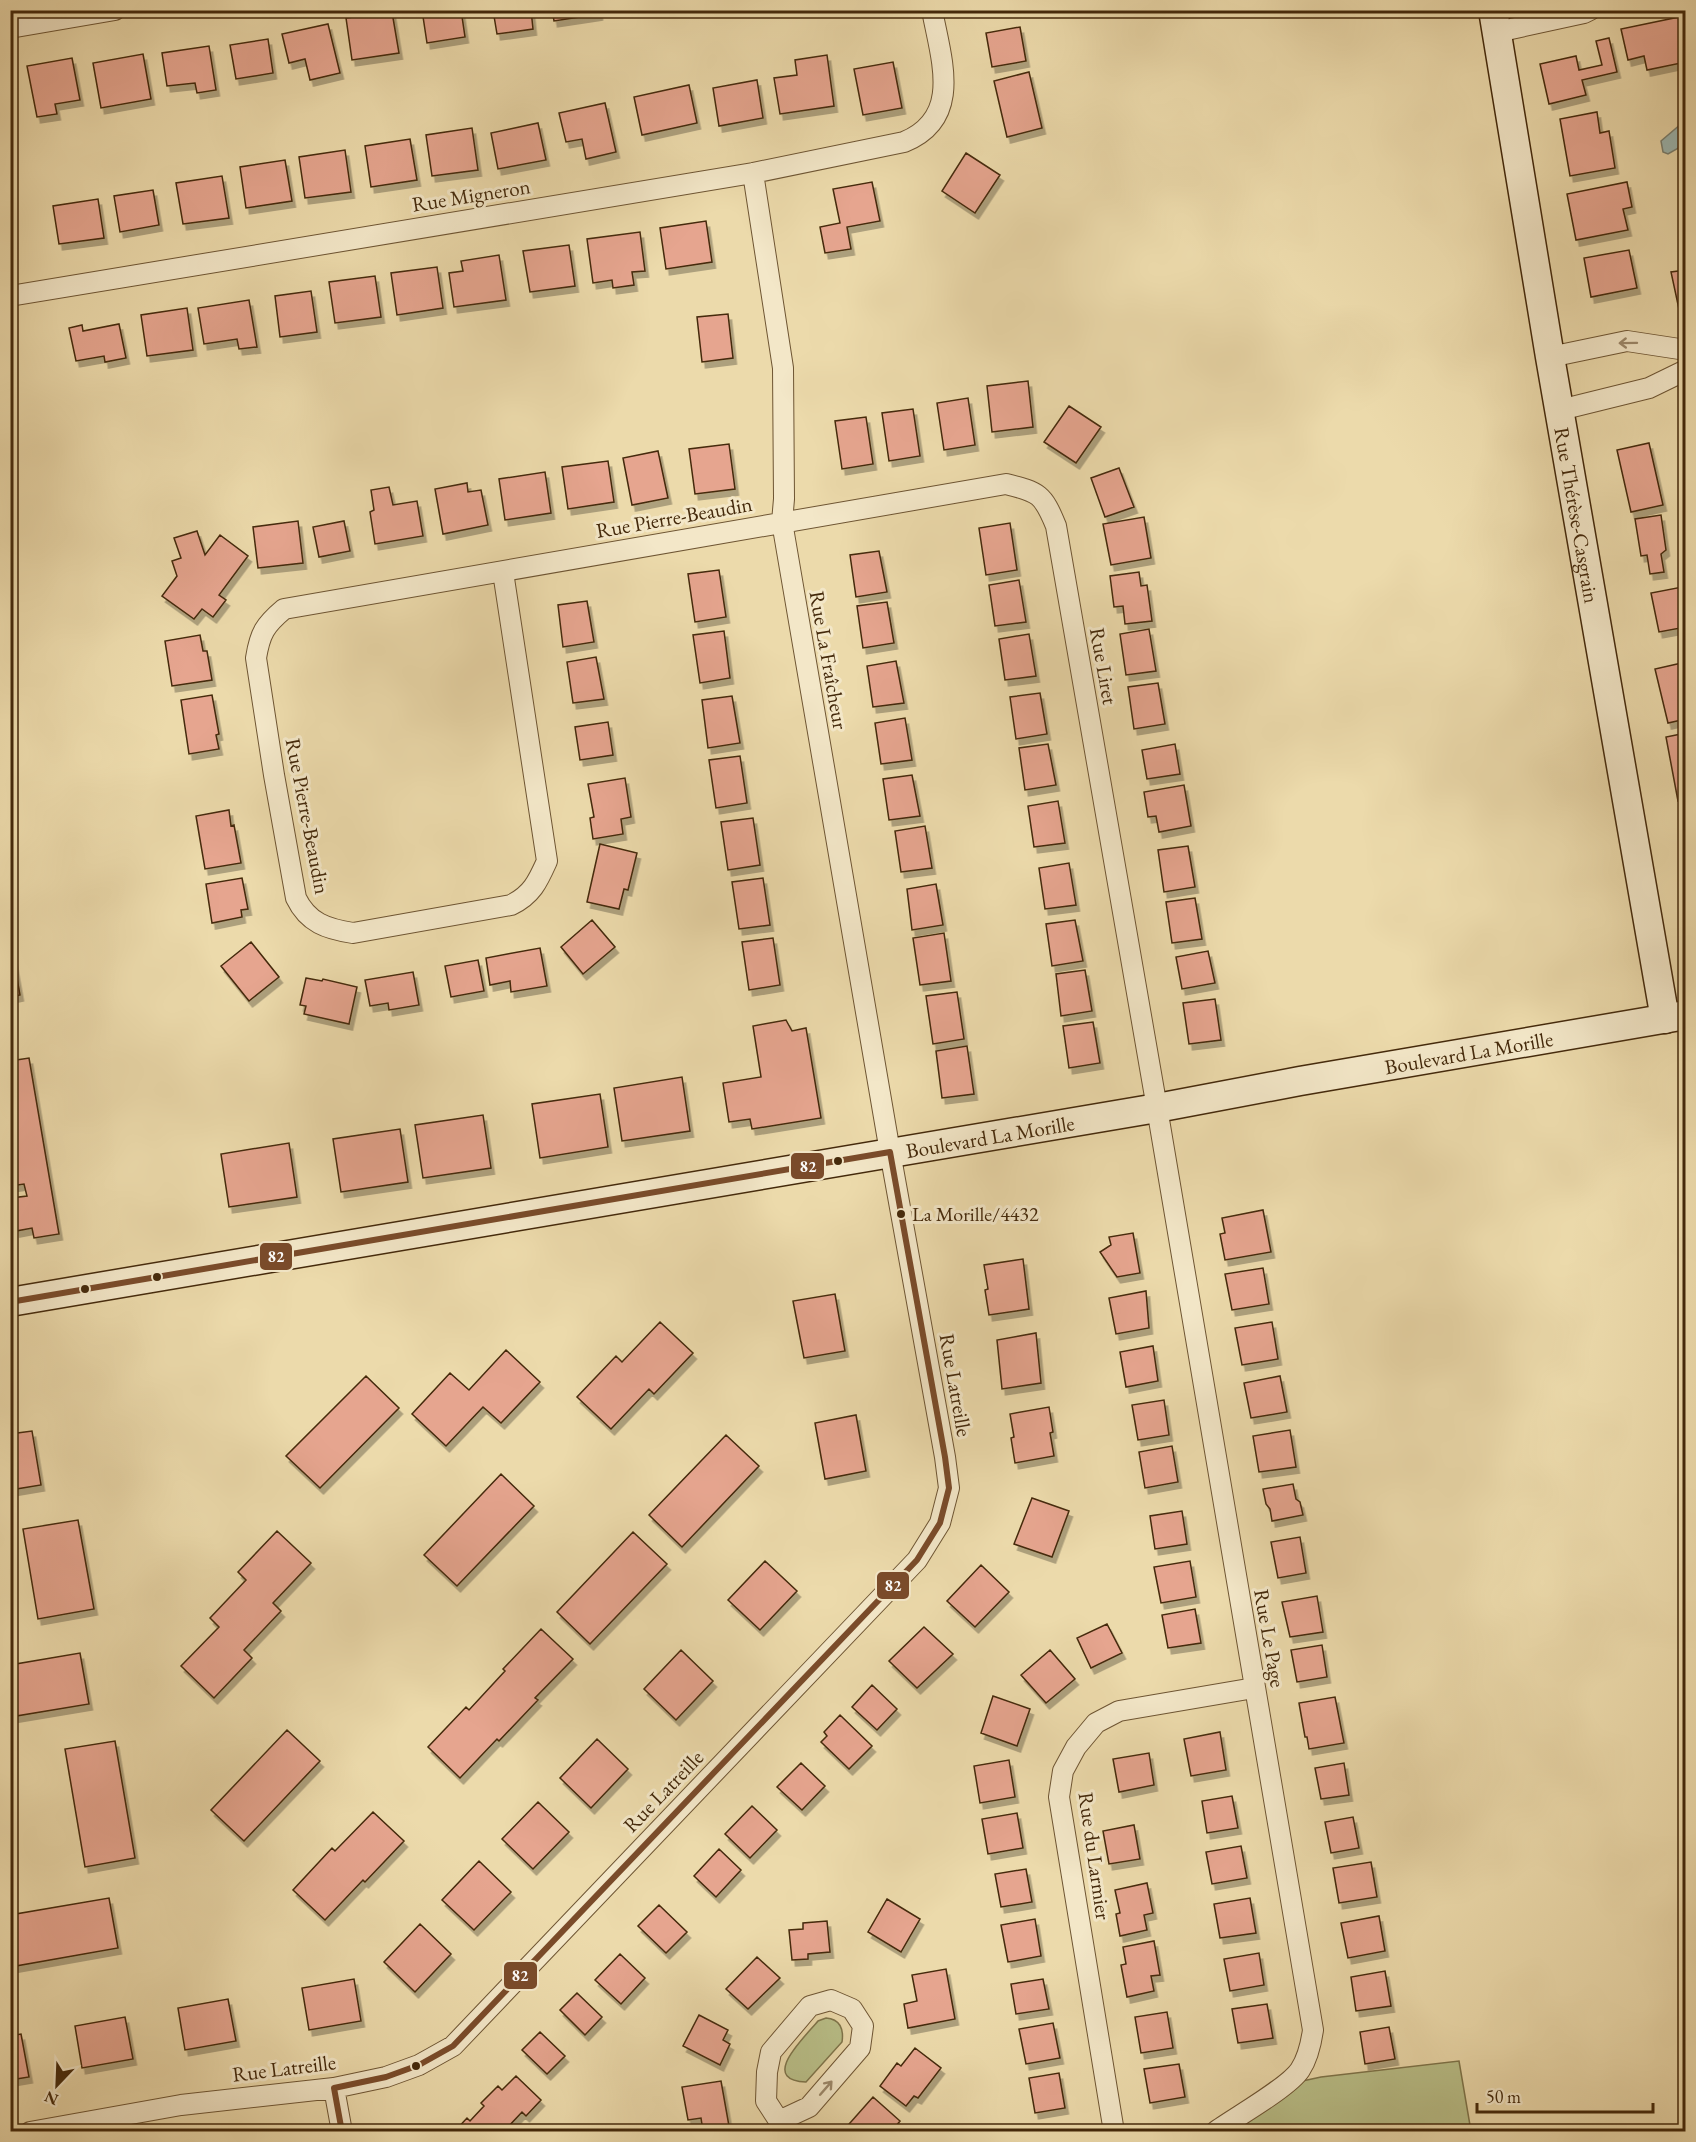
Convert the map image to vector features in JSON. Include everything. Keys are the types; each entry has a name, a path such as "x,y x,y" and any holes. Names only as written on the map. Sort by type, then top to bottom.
{"street":[{"path":"10,28 115,10"},
{"name":"Rue Migneron","path":"10,296 753,173 904,142 918,137 932,123 942,102 945,84 932,10"},
{"path":"1495,21 1584,13 1590,10"},
{"name":"Rue Thérèse-Casgrain","path":"1495,21 1550,357 1675,1017"},
{"name":"Rue La Fraîcheur","path":"753,173 783,368 784,499 782,522 890,1152"},
{"path":"1550,357 1627,341 1686,350"},
{"path":"1560,410 1649,388 1686,370"},
{"name":"Rue Liret","path":"782,522 1006,484 1029,490 1047,503 1056,526 1157,1108"},
{"name":"Rue Pierre-Beaudin","path":"502,572 547,861 538,881 524,899 511,905 353,933 330,930 302,911 296,898 256,658 259,638 269,622 284,609 782,522"},
{"name":"Boulevard La Morille","path":"10,1302 1157,1108 1311,1079 1675,1017"},
{"name":"Rue Le Page","path":"1157,1108 1313,2030 1309,2052 1299,2072 1284,2085 1215,2132"},
{"name":"Rue Latreille","path":"30,2132 181,2106 334,2088 386,2077 419,2065 453,2046 917,1560 940,1523 949,1488 890,1152"},
{"name":"Rue du Larmier","path":"1114,2132 1059,1797 1063,1771 1076,1747 1096,1723 1119,1711 1254,1688"},
{"path":"831,2000 852,2009 863,2026 860,2049 809,2108 780,2126 766,2101 767,2072 771,2052 810,2006 831,2000"},
{"path":"334,2088 342,2132"}],"green space":[{"path":"826,2018 835,2020 840,2026 842,2042 806,2082 792,2079 786,2074 785,2066 789,2057 818,2021"},
{"path":"1459,2061 1471,2131 1215,2132 1284,2085 1321,2077"}],"water":[{"path":"1681,124 1685,124 1685,149 1680,147 1668,154 1663,152 1661,141"}],"building":[{"path":"422,10 461,10 465,37 427,43"},
{"path":"493,10 531,10 533,29 497,34"},
{"path":"552,10 599,10 599,14 554,21"},
{"path":"392,12 399,53 352,60 346,18"},
{"path":"1684,16 1686,62 1647,70 1644,56 1628,60 1621,29"},
{"path":"328,24 340,73 310,80 305,59 289,63 282,34"},
{"path":"1020,27 1026,61 992,67 986,33"},
{"path":"1609,38 1617,72 1582,80 1586,95 1549,104 1540,64 1576,56 1579,70 1602,65 1596,41"},
{"path":"268,39 273,73 236,79 230,45"},
{"path":"209,46 216,90 197,93 195,83 167,86 162,53"},
{"path":"143,54 151,99 101,108 93,63"},
{"path":"827,55 834,106 780,114 774,78 797,75 795,60"},
{"path":"72,58 80,100 55,104 57,114 37,117 27,66"},
{"path":"893,62 902,108 863,115 854,69"},
{"path":"1029,72 1042,128 1007,137 994,81"},
{"path":"757,80 763,118 719,126 713,88"},
{"path":"689,85 697,123 642,135 634,97"},
{"path":"605,103 616,152 586,159 582,139 566,142 559,113"},
{"path":"1597,112 1600,133 1609,131 1615,168 1570,176 1560,119"},
{"path":"538,123 546,160 498,169 491,133"},
{"path":"472,128 478,170 432,176 426,135"},
{"path":"410,139 417,180 371,187 365,146"},
{"path":"345,150 351,192 305,198 299,157"},
{"path":"966,153 1000,175 975,213 942,191"},
{"path":"285,160 292,201 246,208 240,167"},
{"path":"222,176 229,218 183,224 176,183"},
{"path":"872,182 880,221 847,227 851,249 825,253 820,227 840,223 833,189"},
{"path":"1627,182 1632,207 1623,209 1628,230 1576,240 1567,194"},
{"path":"153,190 159,225 120,232 114,196"},
{"path":"98,199 104,238 59,244 53,206"},
{"path":"706,221 712,262 666,269 660,228"},
{"path":"640,232 645,271 632,272 634,285 613,288 612,280 593,283 587,239"},
{"path":"569,245 575,286 530,292 523,251"},
{"path":"1629,250 1637,288 1591,297 1584,258"},
{"path":"499,255 506,300 454,307 449,273 463,271 461,261"},
{"path":"437,267 443,308 397,315 391,273"},
{"path":"1686,270 1686,313 1680,314 1671,272"},
{"path":"375,276 381,317 335,323 329,282"},
{"path":"311,291 317,332 280,337 275,296"},
{"path":"249,300 257,347 239,349 237,339 204,344 198,308"},
{"path":"187,308 193,350 147,356 141,315"},
{"path":"728,314 733,358 702,362 697,317"},
{"path":"119,324 126,358 105,362 104,356 76,361 69,328 82,325 83,331"},
{"path":"1028,381 1033,427 992,432 987,386"},
{"path":"968,398 975,445 944,450 937,403"},
{"path":"1069,406 1101,427 1076,463 1044,442"},
{"path":"913,409 920,456 889,461 882,413"},
{"path":"866,417 873,464 842,469 835,421"},
{"path":"1649,443 1663,505 1631,512 1617,450"},
{"path":"729,444 735,489 695,494 689,449"},
{"path":"658,451 668,498 632,505 623,458"},
{"path":"608,461 614,502 568,509 562,467"},
{"path":"1119,468 1134,507 1105,517 1091,478"},
{"path":"545,472 551,513 505,520 499,479"},
{"path":"467,483 468,492 481,490 488,525 443,534 435,489"},
{"path":"389,487 393,505 417,501 423,536 375,544 370,512 374,510 371,490"},
{"path":"1661,515 1666,550 1661,554 1664,572 1650,574 1647,555 1641,556 1635,519"},
{"path":"1144,517 1151,558 1111,565 1103,524"},
{"path":"298,521 303,563 258,568 253,527"},
{"path":"344,521 350,551 319,557 313,527"},
{"path":"1010,523 1017,570 986,575 979,528"},
{"path":"197,531 205,555 220,535 248,556 219,595 226,600 213,617 202,609 194,619 162,596 177,576 172,561 181,558 174,538"},
{"path":"879,551 887,592 856,597 850,555"},
{"path":"719,570 726,617 695,622 688,574"},
{"path":"1139,572 1141,586 1147,585 1152,621 1125,624 1123,606 1114,607 1110,576"},
{"path":"1019,580 1026,622 995,626 989,585"},
{"path":"1682,587 1686,603 1686,627 1659,632 1651,593"},
{"path":"587,601 594,642 563,647 558,605"},
{"path":"887,602 894,643 863,648 857,606"},
{"path":"1149,629 1156,671 1126,675 1120,634"},
{"path":"724,631 730,678 700,683 693,635"},
{"path":"1029,634 1036,676 1005,680 999,639"},
{"path":"200,635 203,651 207,651 212,680 172,686 165,641"},
{"path":"596,657 604,699 573,703 567,662"},
{"path":"896,661 904,703 873,707 867,666"},
{"path":"1686,662 1686,719 1668,723 1655,669"},
{"path":"1158,683 1165,724 1134,729 1128,687"},
{"path":"1040,693 1047,734 1016,739 1010,697"},
{"path":"212,695 219,734 216,735 219,749 189,754 181,700"},
{"path":"732,696 740,743 708,748 702,700"},
{"path":"905,718 912,760 881,764 875,723"},
{"path":"608,722 613,755 580,760 575,727"},
{"path":"1686,733 1686,799 1678,801 1666,737"},
{"path":"1048,744 1056,785 1025,790 1019,748"},
{"path":"1175,744 1180,774 1147,779 1142,750"},
{"path":"740,756 747,803 716,808 709,760"},
{"path":"912,775 920,816 889,820 883,779"},
{"path":"625,778 631,817 621,819 623,834 593,839 590,818 594,817 588,784"},
{"path":"1184,785 1191,826 1159,832 1156,816 1148,817 1144,792"},
{"path":"1058,801 1065,843 1034,847 1028,806"},
{"path":"229,810 241,863 205,869 196,816"},
{"path":"1686,813 1686,840 1680,815"},
{"path":"753,818 760,865 728,870 721,822"},
{"path":"925,826 932,868 901,872 895,831"},
{"path":"600,844 637,853 628,890 624,889 619,909 587,902"},
{"path":"1188,846 1195,887 1164,892 1158,850"},
{"path":"1069,863 1076,905 1045,909 1039,868"},
{"path":"242,878 248,909 241,910 242,917 212,923 206,884"},
{"path":"763,878 770,925 739,929 732,882"},
{"path":"936,884 943,925 912,930 907,889"},
{"path":"1195,898 1202,939 1172,943 1166,902"},
{"path":"592,920 615,947 583,974 561,947"},
{"path":"1075,920 1083,961 1052,966 1046,924"},
{"path":"944,933 951,981 920,985 913,938"},
{"path":"773,938 780,985 749,990 742,942"},
{"path":"10,940 20,995 10,997"},
{"path":"251,942 279,977 249,1001 221,966"},
{"path":"540,948 547,986 511,992 510,981 490,985 486,958"},
{"path":"1208,951 1215,983 1182,989 1176,957"},
{"path":"478,960 484,991 451,997 445,966"},
{"path":"1085,970 1092,1011 1061,1016 1056,974"},
{"path":"413,972 419,1005 389,1010 388,1003 370,1006 365,980"},
{"path":"306,978 322,981 323,979 357,987 349,1024 304,1014 306,1006 300,1005"},
{"path":"957,992 964,1039 933,1044 926,996"},
{"path":"1215,999 1221,1040 1189,1044 1183,1003"},
{"path":"786,1020 792,1031 806,1028 821,1118 752,1129 750,1119 729,1122 723,1083 761,1077 753,1026"},
{"path":"1093,1022 1100,1063 1069,1068 1063,1026"},
{"path":"967,1046 974,1094 942,1098 936,1051"},
{"path":"29,1058 59,1234 34,1238 32,1228 16,1231 11,1198 27,1196 24,1184 10,1186 10,1123 15,1122 12,1108 10,1108 10,1061"},
{"path":"682,1077 690,1131 622,1141 614,1088"},
{"path":"600,1094 608,1147 540,1158 532,1104"},
{"path":"483,1115 491,1168 423,1178 415,1125"},
{"path":"400,1129 408,1182 341,1192 333,1139"},
{"path":"289,1143 297,1197 229,1207 221,1154"},
{"path":"1263,1210 1271,1252 1225,1260 1220,1234 1225,1233 1222,1218"},
{"path":"1133,1233 1140,1273 1117,1277 1100,1252 1111,1245 1109,1237"},
{"path":"1023,1259 1029,1309 989,1315 984,1265"},
{"path":"1263,1268 1269,1304 1232,1310 1225,1274"},
{"path":"1146,1291 1149,1328 1116,1334 1109,1298"},
{"path":"835,1294 845,1351 804,1358 793,1301"},
{"path":"660,1322 693,1353 654,1394 649,1389 611,1429 577,1397 616,1356 622,1362"},
{"path":"1272,1322 1278,1359 1242,1365 1235,1328"},
{"path":"1036,1333 1041,1383 1002,1389 997,1340"},
{"path":"1153,1346 1158,1381 1126,1387 1120,1352"},
{"path":"506,1350 540,1382 501,1423 483,1407 446,1446 412,1414 450,1373 469,1390"},
{"path":"366,1376 399,1408 320,1488 286,1456"},
{"path":"1280,1376 1287,1412 1251,1418 1244,1383"},
{"path":"1164,1400 1169,1435 1138,1440 1132,1405"},
{"path":"1049,1407 1054,1456 1015,1463 1010,1414"},
{"path":"856,1415 866,1471 825,1479 815,1423"},
{"path":"1290,1430 1296,1467 1259,1472 1253,1436"},
{"path":"32,1431 41,1485 10,1490 10,1434"},
{"path":"726,1435 759,1466 682,1547 649,1515"},
{"path":"1172,1446 1178,1482 1145,1488 1139,1452"},
{"path":"501,1474 534,1506 457,1586 424,1555"},
{"path":"1293,1484 1303,1515 1272,1521 1263,1489"},
{"path":"1032,1498 1069,1511 1052,1557 1014,1544"},
{"path":"1182,1511 1187,1544 1155,1549 1150,1516"},
{"path":"78,1520 94,1609 38,1619 23,1529"},
{"path":"277,1531 311,1563 273,1603 281,1611 244,1650 252,1658 214,1698 181,1666 219,1627 210,1618 246,1580 238,1572"},
{"path":"633,1532 667,1564 590,1644 557,1612"},
{"path":"1300,1537 1306,1573 1278,1578 1271,1542"},
{"path":"765,1561 797,1591 760,1630 728,1600"},
{"path":"1190,1561 1196,1597 1161,1603 1154,1567"},
{"path":"981,1565 1009,1592 975,1627 947,1601"},
{"path":"1317,1596 1323,1632 1290,1637 1282,1602"},
{"path":"1195,1609 1201,1643 1168,1648 1162,1615"},
{"path":"1107,1624 1122,1653 1091,1668 1077,1638"},
{"path":"924,1627 953,1654 917,1688 889,1661"},
{"path":"541,1629 573,1659 535,1698 538,1700 460,1778 428,1747 466,1707 469,1710 505,1671 503,1669"},
{"path":"1322,1645 1327,1677 1297,1682 1291,1650"},
{"path":"681,1650 713,1681 676,1720 644,1689"},
{"path":"1050,1650 1075,1679 1046,1703 1021,1675"},
{"path":"80,1653 89,1704 10,1717 10,1665"},
{"path":"872,1685 897,1709 877,1730 852,1707"},
{"path":"993,1696 1030,1709 1017,1746 981,1733"},
{"path":"1335,1697 1344,1743 1309,1749 1299,1703"},
{"path":"840,1715 872,1746 849,1769 821,1742 827,1736 824,1732"},
{"path":"287,1730 320,1761 244,1841 211,1810"},
{"path":"1220,1732 1226,1770 1191,1776 1184,1739"},
{"path":"597,1739 628,1769 591,1808 560,1778"},
{"path":"115,1741 135,1858 85,1867 65,1749"},
{"path":"1149,1753 1154,1785 1119,1792 1113,1759"},
{"path":"1009,1760 1015,1797 980,1803 974,1766"},
{"path":"801,1763 825,1786 802,1810 777,1787"},
{"path":"1344,1763 1349,1795 1321,1799 1315,1768"},
{"path":"1232,1796 1238,1828 1207,1833 1202,1801"},
{"path":"538,1802 569,1832 533,1869 502,1839"},
{"path":"752,1806 777,1830 750,1858 725,1834"},
{"path":"373,1812 404,1841 325,1920 293,1890 332,1848 335,1851"},
{"path":"1017,1813 1023,1848 988,1854 982,1819"},
{"path":"1353,1817 1359,1848 1331,1853 1325,1822"},
{"path":"1134,1825 1140,1859 1109,1864 1103,1831"},
{"path":"1241,1846 1247,1878 1212,1884 1206,1852"},
{"path":"719,1849 741,1870 716,1897 694,1876"},
{"path":"479,1861 511,1892 474,1930 442,1900"},
{"path":"1371,1862 1377,1897 1339,1903 1333,1868"},
{"path":"1026,1869 1032,1902 1001,1907 995,1874"},
{"path":"1147,1883 1153,1913 1144,1915 1147,1930 1120,1936 1116,1914 1120,1913 1115,1890"},
{"path":"109,1898 118,1948 10,1967 10,1915"},
{"path":"1250,1898 1256,1933 1220,1938 1214,1904"},
{"path":"887,1899 920,1919 901,1952 868,1932"},
{"path":"659,1905 687,1932 666,1953 638,1926"},
{"path":"1379,1916 1385,1951 1348,1958 1341,1923"},
{"path":"1035,1919 1041,1956 1008,1962 1001,1925"},
{"path":"827,1921 830,1952 808,1954 808,1959 792,1960 789,1930 803,1929 803,1923"},
{"path":"420,1924 451,1954 415,1992 384,1962"},
{"path":"1154,1941 1160,1975 1151,1976 1154,1991 1127,1997 1121,1965 1126,1964 1123,1947"},
{"path":"1259,1953 1264,1985 1230,1991 1224,1959"},
{"path":"620,1954 645,1978 621,2004 595,1980"},
{"path":"757,1957 780,1978 748,2009 726,1989"},
{"path":"946,1969 955,2019 908,2028 904,2004 917,2001 912,1975"},
{"path":"1385,1971 1391,2006 1356,2011 1351,1977"},
{"path":"354,1979 361,2021 309,2030 302,1988"},
{"path":"1043,1979 1049,2009 1016,2014 1011,1984"},
{"path":"577,1993 602,2017 585,2035 560,2010"},
{"path":"228,1999 236,2041 185,2050 178,2008"},
{"path":"1267,2004 1273,2038 1238,2043 1232,2009"},
{"path":"1167,2012 1173,2048 1141,2053 1135,2017"},
{"path":"699,2015 728,2030 723,2040 730,2044 720,2065 683,2046"},
{"path":"125,2017 133,2059 82,2068 75,2026"},
{"path":"1053,2023 1060,2058 1026,2064 1019,2029"},
{"path":"1389,2027 1395,2059 1365,2064 1360,2032"},
{"path":"540,2032 565,2056 547,2074 522,2050"},
{"path":"21,2034 29,2077 10,2080 10,2036"},
{"path":"915,2048 941,2068 918,2098 914,2096 906,2106 880,2086 897,2063 901,2066"},
{"path":"1179,2064 1185,2097 1150,2103 1144,2069"},
{"path":"1059,2073 1065,2108 1035,2113 1029,2078"},
{"path":"516,2076 541,2100 526,2116 522,2112 508,2127 512,2130 511,2132 454,2132 467,2118 470,2121 484,2106 481,2103 498,2086 502,2090"},
{"path":"721,2081 729,2126 703,2131 701,2118 688,2120 682,2087"},
{"path":"873,2097 900,2121 891,2132 842,2132"}],"transit line":[{"name":"82","path":"10,1302 890,1152 945,1457 949,1488 940,1523 917,1560 453,2046 419,2065 386,2077 334,2088 342,2132"}],"place":[{"name":"La Morille/4432","path":"901,1214"}]}
